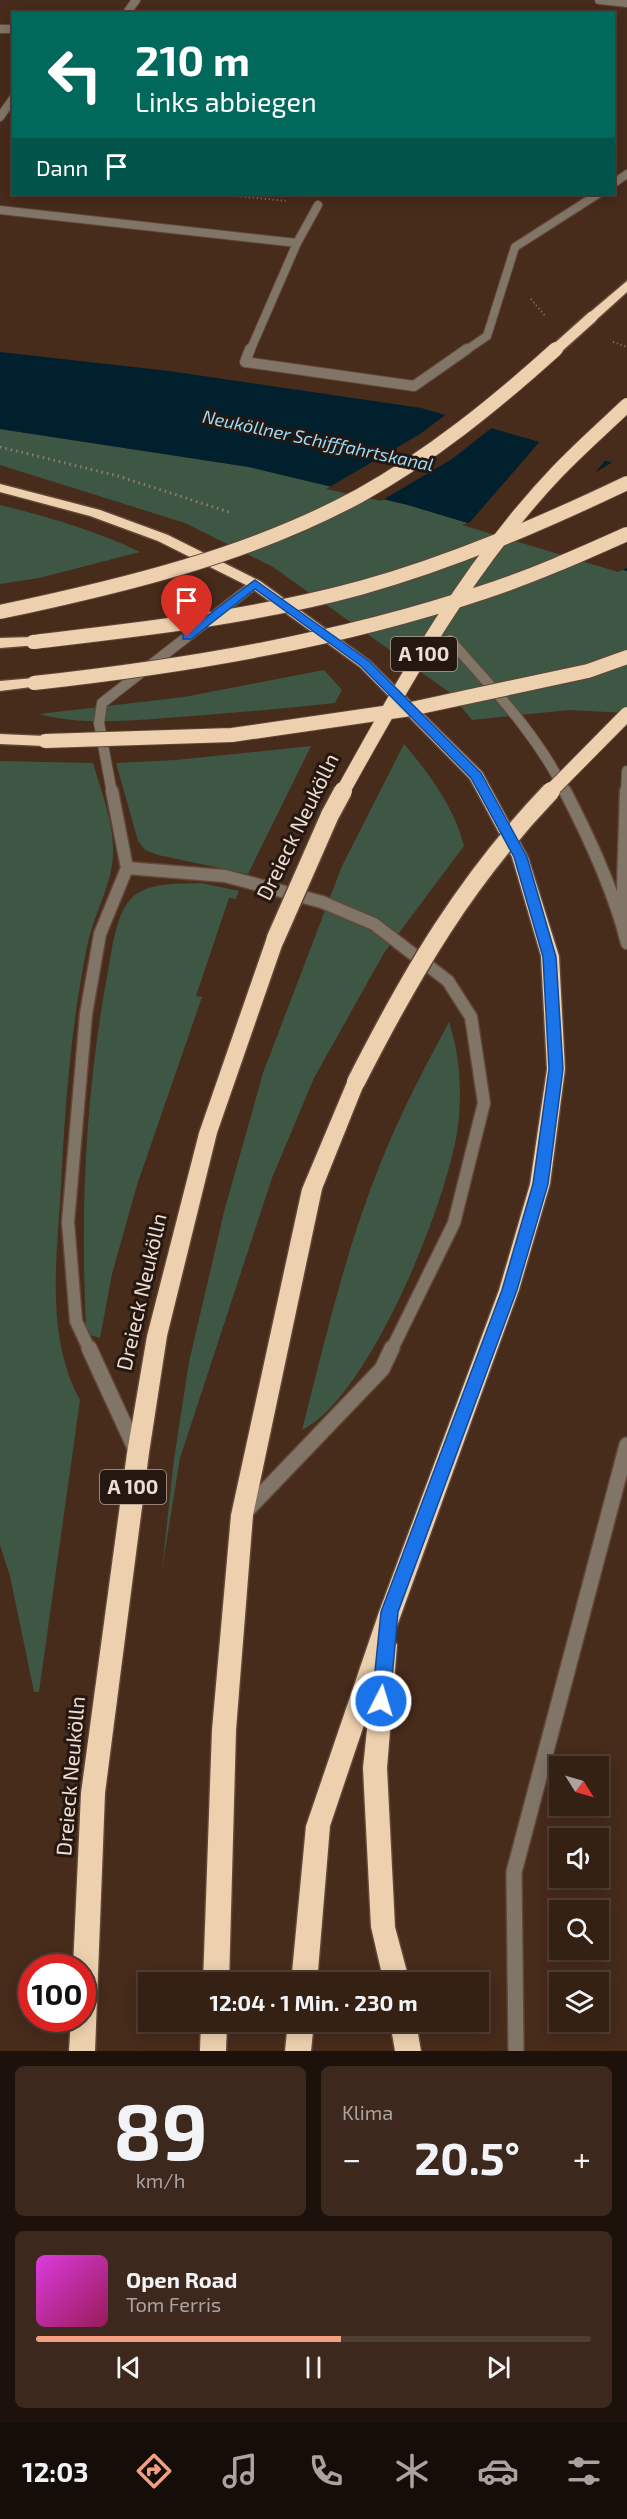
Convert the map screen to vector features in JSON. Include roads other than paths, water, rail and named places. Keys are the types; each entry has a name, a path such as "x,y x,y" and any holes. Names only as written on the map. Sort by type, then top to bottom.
{"highway":[{"path":"0,612 141,580 237,548 299,524 354,498 404,469 445,440 541,364 627,285"},
{"name":"Dreieck Neukölln","path":"82,2051 93,1793 138,1453 157,1336 208,1134 275,940 330,815 375,734 440,628 488,556 557,472 627,405"},
{"path":"0,643 33,642 227,617 404,575 518,532 627,483"},
{"path":"0,488 96,513 163,538 255,584 365,663 476,776 520,857 550,957 556,1069 540,1184 509,1290 390,1612 318,1826 305,1972"},
{"path":"0,686 124,674 248,654 439,609 569,561 627,534"},
{"path":"0,740 45,741 232,735 411,709 588,671 627,657"},
{"path":"216,1972 224,1730 242,1515 312,1189 356,1082 396,1003 438,931 494,854 566,774 627,714"},
{"path":"390,1612 375,1768 384,1927 394,1972"},
{"path":"213,2051 214,2032"},
{"path":"298,2051 300,2032"},
{"path":"405,2032 408,2051"}],"street":[{"path":"599,0 627,3"},
{"path":"0,37 7,29"},
{"path":"0,117 11,106"},
{"path":"318,205 297,243 245,362 414,386 487,336 515,247 596,195"},
{"path":"0,210 297,243"},
{"path":"138,1453 76,1320 68,1222 86,1014 100,934 127,868 99,723 102,703 255,584"},
{"path":"450,640 517,716 548,757 580,822 622,923 627,943"},
{"path":"622,923 627,771"},
{"path":"127,868 225,876 322,902 374,924 448,981 471,1017 484,1102 454,1223 382,1369 242,1515"},
{"path":"516,2051 514,1872 627,1445"}],"water":[{"name":"Neuköllner Schifffahrtskanal","path":"0,352 169,371 421,408 627,467 627,571 408,505 249,467 0,429"}]}
